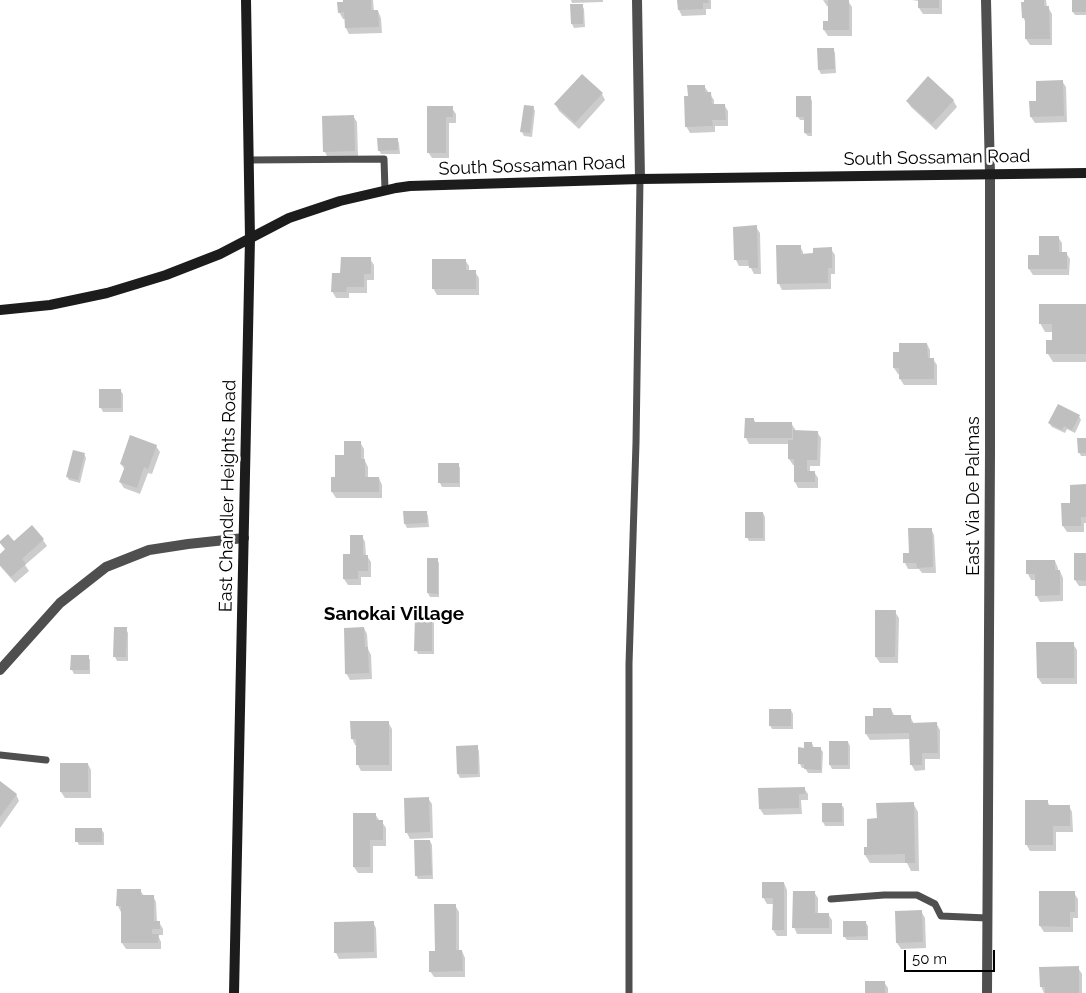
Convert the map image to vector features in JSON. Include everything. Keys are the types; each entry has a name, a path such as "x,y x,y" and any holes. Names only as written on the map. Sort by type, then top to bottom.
{"main road":[{"name":"East Chandler Heights Road","path":"234,993 250,238 246,0"},
{"name":"South Sossaman Road","path":"0,310 50,305 107,293 220,254 288,218 340,201 410,186 640,179 1086,173"}],"street":[{"path":"637,0 640,179"},
{"name":"East Via De Palmas","path":"986,0 990,174 987,993"},
{"path":"0,670 60,603 106,567 149,550 244,538"}],"lane":[{"path":"249,160 384,159 385,190"},
{"path":"629,993 629,664 636,443 640,179"},
{"path":"0,756 46,760"},
{"path":"831,899 917,894 935,904 941,916 988,918"}],"building":[{"path":"343,0 371,0 371,10 378,10 379,27 345,28 344,12 338,13 337,2 343,2"},
{"path":"677,0 708,0 709,3 703,3 703,9 678,10"},
{"path":"828,0 849,0 849,30 823,30 823,21 828,21"},
{"path":"918,0 939,0 939,8 918,8"},
{"path":"1024,0 1044,0 1044,6 1049,6 1050,39 1025,39 1025,18 1022,18 1021,2 1024,2"},
{"path":"1072,0 1086,0 1086,12 1072,12"},
{"path":"570,4 583,4 583,24 571,24"},
{"path":"817,48 834,48 835,69 818,70"},
{"path":"582,74 603,93 575,123 554,104"},
{"path":"928,76 954,100 932,124 906,101"},
{"path":"1063,80 1064,116 1030,117 1029,101 1036,101 1036,81"},
{"path":"687,85 705,85 705,92 711,92 712,104 725,104 726,120 712,120 713,126 685,127 684,96 688,96"},
{"path":"796,96 811,96 811,133 804,133 804,117 796,117"},
{"path":"524,105 534,106 530,133 520,132"},
{"path":"427,106 453,106 453,117 446,117 446,153 427,153"},
{"path":"354,115 355,151 323,152 322,116"},
{"path":"377,138 398,138 398,150 378,151"},
{"path":"757,225 758,268 749,268 748,260 734,260 733,227"},
{"path":"1039,236 1059,236 1059,252 1067,252 1067,269 1028,269 1028,255 1039,255"},
{"path":"776,245 801,245 801,254 813,253 813,248 832,247 832,268 828,268 828,283 777,284"},
{"path":"341,257 371,257 371,274 364,274 364,287 347,287 346,292 331,292 332,273 340,273"},
{"path":"432,259 466,259 466,270 476,270 476,289 432,289"},
{"path":"1039,304 1086,304 1086,354 1046,354 1046,340 1052,340 1052,324 1039,324"},
{"path":"899,343 927,343 928,358 934,358 934,379 899,379 899,368 893,368 893,352 899,352"},
{"path":"99,389 121,389 121,408 99,408"},
{"path":"1058,404 1080,415 1072,430 1064,426 1062,430 1048,423"},
{"path":"745,418 754,418 754,422 792,422 792,438 744,438"},
{"path":"793,430 818,431 817,460 807,460 807,471 815,471 815,482 794,482 794,459 788,459 788,440 793,440"},
{"path":"130,435 157,445 148,469 144,467 137,488 119,482 125,466 120,464"},
{"path":"1077,438 1086,438 1086,453 1078,453"},
{"path":"344,441 361,441 361,459 365,459 365,477 379,477 379,492 331,492 331,477 335,477 335,455 344,455"},
{"path":"73,450 85,453 78,480 66,477"},
{"path":"438,463 459,463 459,483 438,483"},
{"path":"1086,484 1086,517 1081,517 1081,526 1062,526 1061,503 1070,503 1070,485"},
{"path":"403,511 427,511 427,523 404,524"},
{"path":"745,512 763,512 763,538 745,538"},
{"path":"32,525 44,539 22,559 26,564 11,577 0,565 0,554 5,549 0,541 8,534 14,541"},
{"path":"908,528 932,528 933,567 917,568 916,563 903,563 903,553 909,553"},
{"path":"350,535 363,535 363,555 368,555 368,571 358,571 358,579 343,579 343,554 350,554"},
{"path":"1074,553 1086,553 1086,581 1074,580"},
{"path":"427,558 438,558 438,594 427,593"},
{"path":"1026,560 1055,560 1055,570 1060,570 1060,595 1035,596 1035,574 1026,574"},
{"path":"875,610 896,610 895,657 875,657"},
{"path":"415,616 432,616 432,651 414,651"},
{"path":"114,627 127,627 126,657 113,657"},
{"path":"364,627 365,647 368,647 369,673 345,674 344,628"},
{"path":"1036,642 1074,642 1074,678 1037,678"},
{"path":"71,655 89,655 89,670 70,670"},
{"path":"873,708 891,708 892,715 911,715 911,723 937,722 938,753 922,753 922,765 910,765 909,733 865,734 865,716 873,716"},
{"path":"769,709 791,709 791,726 769,726"},
{"path":"350,721 389,721 389,765 356,765 356,739 351,739"},
{"path":"829,741 848,741 848,765 829,765"},
{"path":"804,742 812,742 812,747 821,747 821,770 804,769 804,764 798,764 798,747 804,748"},
{"path":"478,745 478,774 457,774 456,746"},
{"path":"60,763 88,763 88,792 60,792"},
{"path":"0,781 17,794 0,817"},
{"path":"805,787 805,794 799,794 799,808 759,809 758,788"},
{"path":"429,797 430,832 405,833 404,798"},
{"path":"1025,800 1048,800 1048,805 1070,805 1070,826 1053,826 1053,845 1025,845"},
{"path":"914,802 915,863 905,863 905,854 864,855 864,847 867,847 867,819 877,818 876,803"},
{"path":"822,803 842,803 842,822 822,822"},
{"path":"353,813 376,813 376,820 383,820 383,840 370,840 370,867 353,867"},
{"path":"75,828 102,828 102,842 75,842"},
{"path":"414,840 430,840 432,875 415,876"},
{"path":"762,882 784,882 784,930 772,930 773,898 762,898"},
{"path":"117,889 141,889 141,895 154,895 154,921 160,921 160,929 152,929 152,934 159,934 158,943 121,943 121,906 116,906"},
{"path":"793,891 815,891 815,913 829,913 829,928 792,928"},
{"path":"1039,891 1075,891 1075,912 1070,912 1070,927 1039,926"},
{"path":"434,904 456,904 456,950 462,950 463,971 429,972 429,951 435,951"},
{"path":"922,910 923,942 896,943 895,911"},
{"path":"374,921 374,952 334,953 334,922"},
{"path":"843,921 866,921 867,936 843,937"},
{"path":"1079,966 1079,993 1045,993 1045,987 1040,987 1039,967"},
{"path":"865,981 885,981 885,993 865,993"}],"district":[{"name":"Sanokai Village","path":"394,614"}]}
